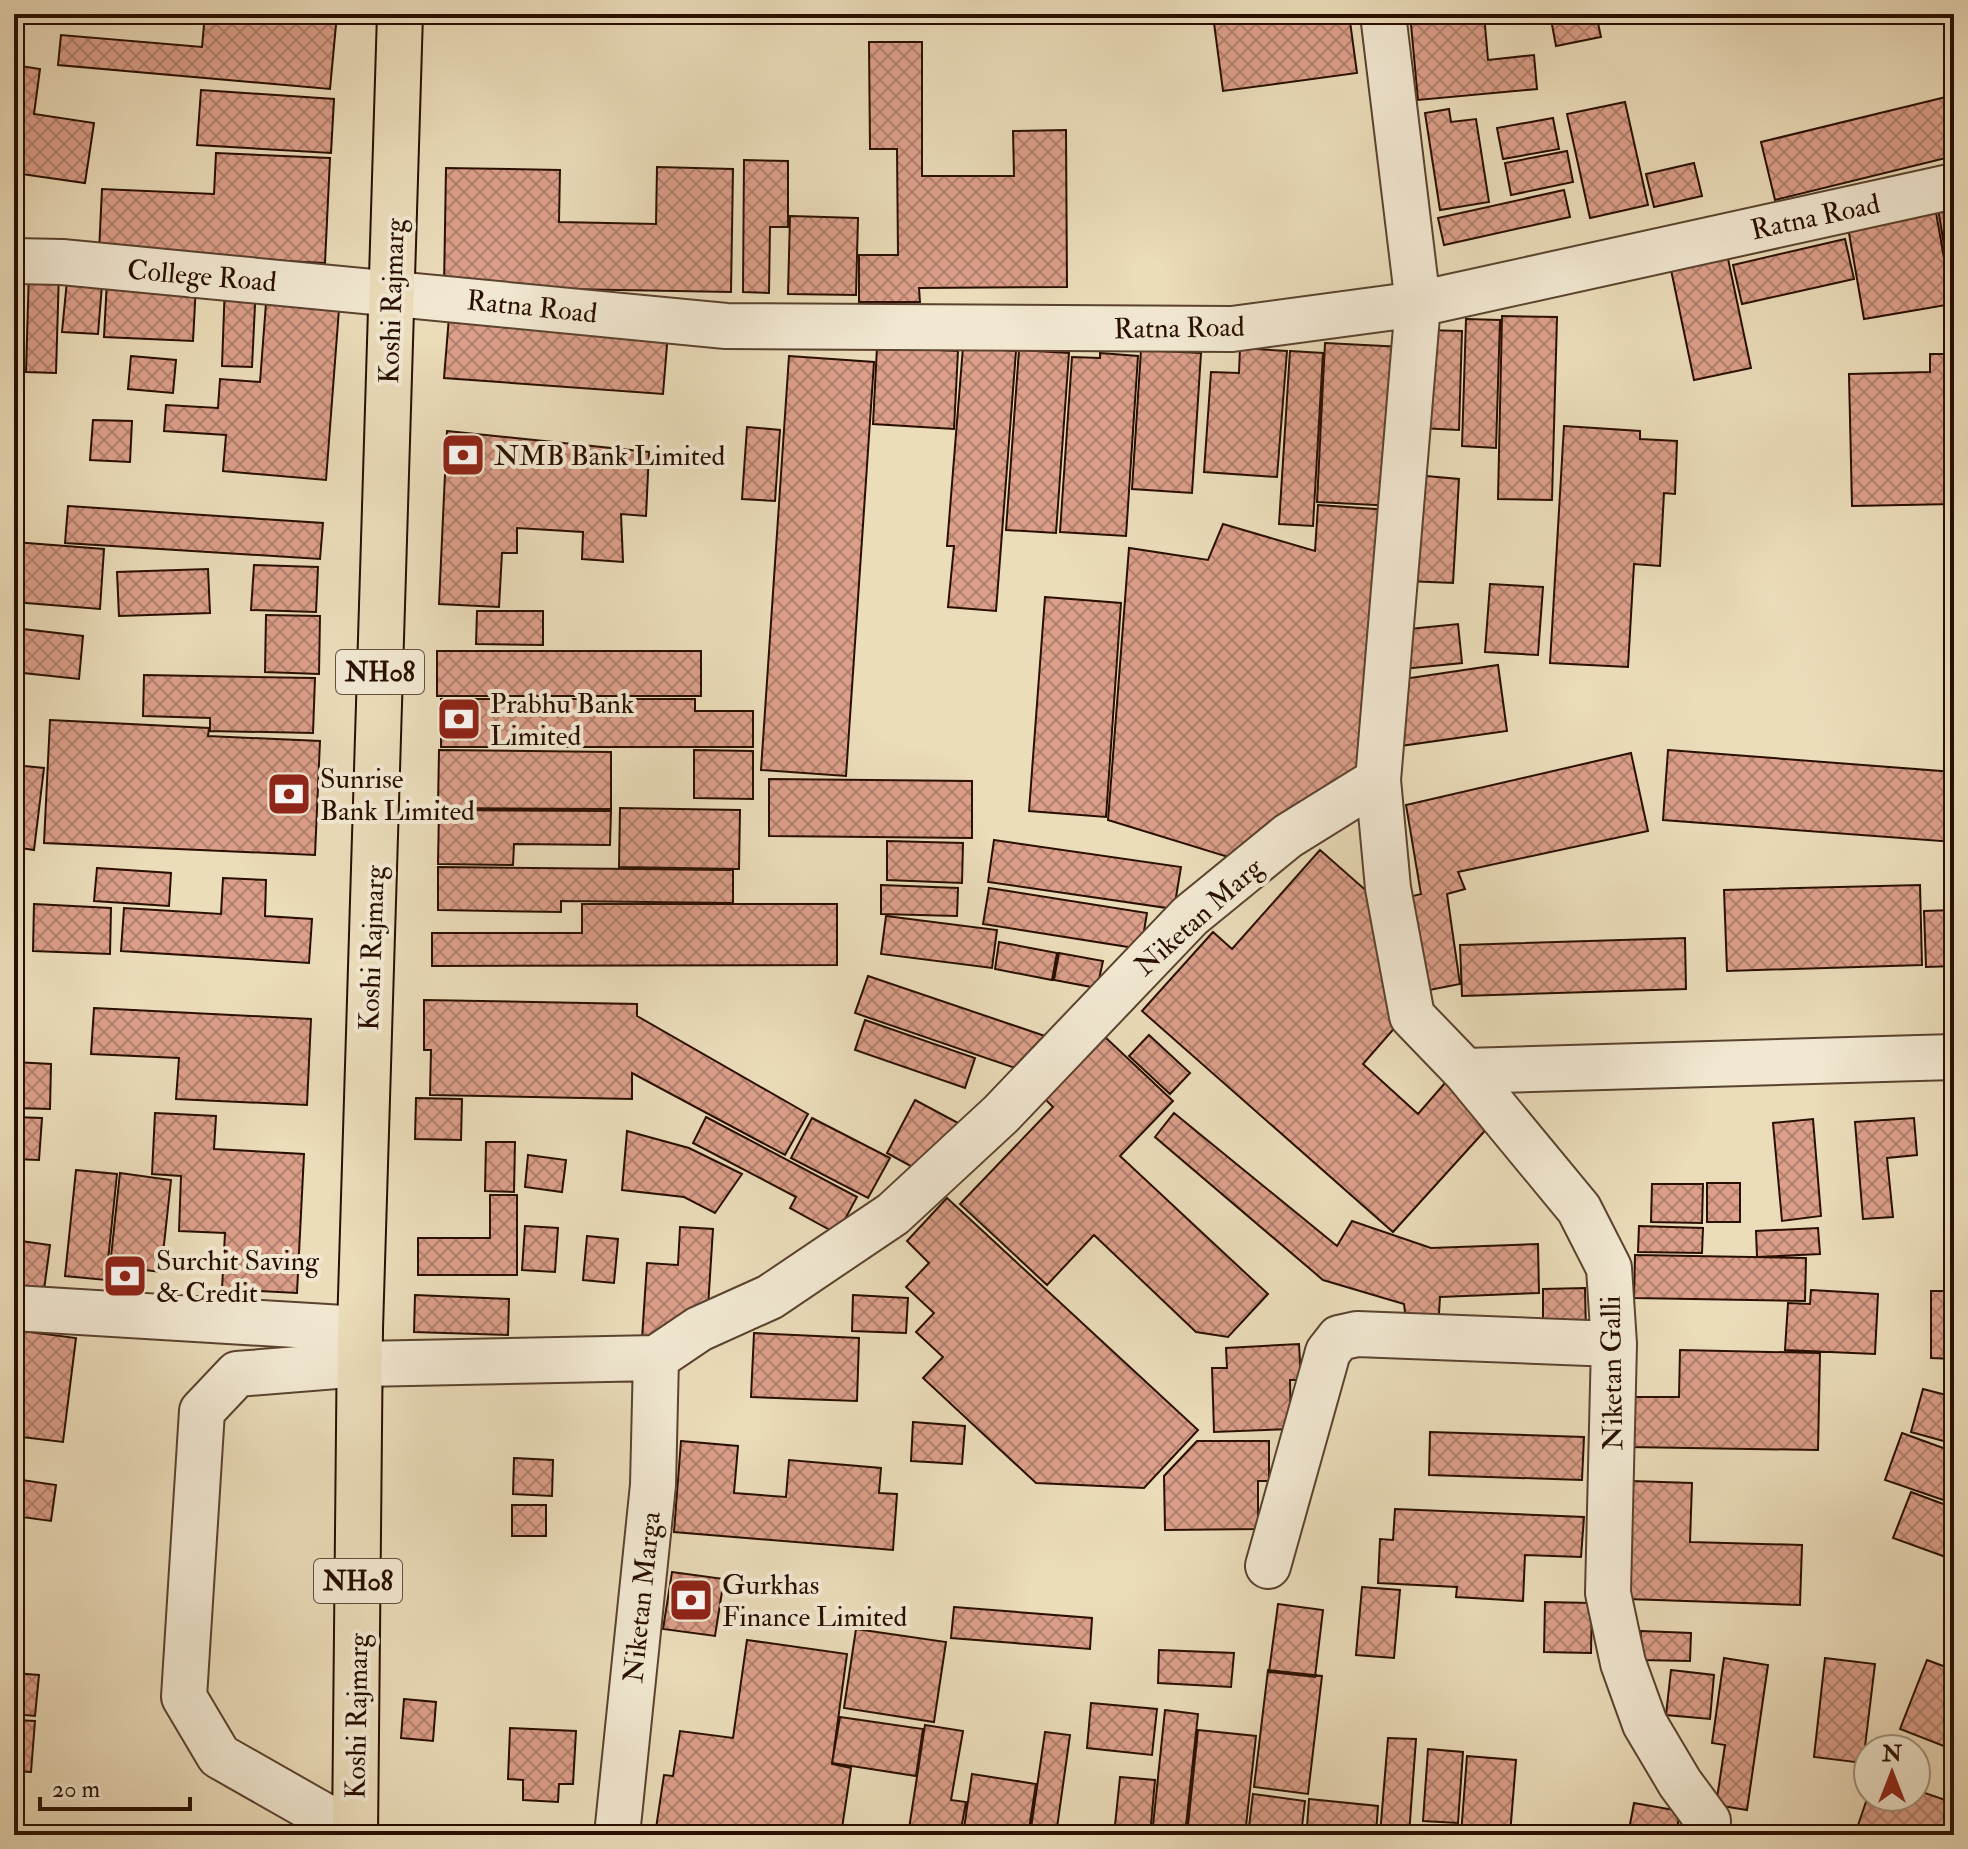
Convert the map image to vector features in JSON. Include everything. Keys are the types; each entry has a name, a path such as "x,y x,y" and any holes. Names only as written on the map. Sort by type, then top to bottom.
{"main road":[{"name":"Koshi Rajmarg","path":"356,1834 361,1347 400,14"}],"street":[{"path":"1378,780 1418,304 1383,14"},
{"name":"Ratna Road","path":"391,292 726,326 1232,329 1418,304 1954,186"},
{"name":"College Road","path":"14,261 62,262 391,292"},
{"name":"Niketan Galli","path":"1378,780 1388,888 1412,1016 1465,1071 1579,1209 1609,1268 1614,1344 1608,1593 1623,1663 1645,1724 1680,1783 1708,1821"},
{"name":"Niketan Marg","path":"656,1358 699,1329 770,1297 893,1214 1001,1114 1190,916 1288,836 1378,780"},
{"path":"1465,1071 1954,1057"},
{"path":"14,1308 361,1347 656,1358"},
{"path":"1268,1566 1328,1352 1339,1338 1357,1334 1614,1344"},
{"path":"356,1834 219,1756 184,1697 202,1411 237,1374 361,1347"},
{"name":"Niketan Marga","path":"617,1835 653,1485 656,1358"}],"building":[{"path":"14,14 61,14 59,24 14,19"},
{"path":"205,14 337,14 330,89 58,65 61,35 202,47"},
{"path":"465,14 654,14 465,22"},
{"path":"1283,14 1349,14 1357,73 1223,91 1214,23"},
{"path":"1410,14 1484,14 1488,60 1534,55 1537,89 1418,100"},
{"path":"1550,14 1596,14 1601,37 1556,46"},
{"path":"869,42 922,42 922,176 1014,176 1013,131 1066,130 1067,287 919,288 920,302 859,302 859,255 898,255 897,149 870,149"},
{"path":"14,65 40,69 34,114 94,123 85,183 14,173"},
{"path":"201,90 334,99 331,153 197,145"},
{"path":"1954,95 1954,156 1775,200 1761,142"},
{"path":"1625,102 1648,205 1590,218 1567,114"},
{"path":"1449,109 1451,122 1476,119 1489,202 1440,210 1425,113"},
{"path":"1553,118 1559,149 1503,159 1497,128"},
{"path":"1567,151 1573,182 1511,195 1505,163"},
{"path":"216,153 330,158 325,263 99,252 102,189 214,194"},
{"path":"744,160 788,161 788,227 770,227 769,293 743,292"},
{"path":"1694,163 1702,196 1654,207 1646,174"},
{"path":"657,167 733,169 731,292 444,287 446,168 560,170 559,222 656,224"},
{"path":"1564,190 1570,217 1444,245 1438,218"},
{"path":"1954,199 1954,308 1937,202"},
{"path":"1934,201 1952,304 1864,319 1846,216"},
{"path":"790,216 858,218 856,295 788,294"},
{"path":"1845,239 1854,279 1742,304 1733,265"},
{"path":"1727,254 1751,368 1694,380 1670,265"},
{"path":"29,270 59,271 56,373 26,372"},
{"path":"68,270 103,273 98,334 62,332"},
{"path":"107,280 196,284 193,341 104,337"},
{"path":"225,283 256,284 252,367 222,366"},
{"path":"266,303 339,309 326,480 223,471 226,435 164,431 166,405 218,408 220,379 260,382"},
{"path":"1502,316 1557,317 1552,500 1498,499"},
{"path":"449,317 668,333 663,394 444,378"},
{"path":"1466,319 1500,320 1496,448 1462,446"},
{"path":"1423,330 1462,331 1459,430 1420,428"},
{"path":"1325,343 1403,347 1395,506 1317,502"},
{"path":"877,347 958,351 954,429 873,424"},
{"path":"963,347 1016,351 996,611 948,607 954,546 947,546"},
{"path":"1240,348 1287,351 1277,477 1204,472 1211,372 1239,373"},
{"path":"1019,350 1069,353 1056,533 1006,530"},
{"path":"1141,350 1201,353 1192,493 1132,489"},
{"path":"1290,351 1323,353 1313,526 1279,524"},
{"path":"1100,353 1138,356 1126,536 1060,532 1072,357 1100,358"},
{"path":"1930,354 1954,354 1954,504 1852,506 1849,374 1930,372"},
{"path":"131,356 176,360 173,393 128,389"},
{"path":"789,356 874,362 846,776 761,770"},
{"path":"93,420 132,421 130,462 90,460"},
{"path":"1564,426 1640,431 1640,439 1677,441 1675,494 1664,493 1660,566 1634,564 1628,667 1550,663"},
{"path":"747,427 780,430 775,501 742,499"},
{"path":"447,431 649,452 646,516 621,514 623,562 582,559 583,532 517,528 517,553 502,553 499,607 439,604"},
{"path":"1415,475 1459,479 1453,583 1407,581"},
{"path":"1318,505 1389,510 1371,768 1228,857 1108,820 1129,548 1208,560 1223,524 1315,551"},
{"path":"68,506 323,523 320,559 65,543"},
{"path":"14,542 104,549 100,609 14,602"},
{"path":"254,565 318,567 316,612 251,610"},
{"path":"208,569 210,613 119,616 117,572"},
{"path":"1490,584 1543,587 1538,655 1485,652"},
{"path":"1045,597 1121,603 1106,817 1029,811"},
{"path":"477,611 543,611 543,645 476,644"},
{"path":"266,615 320,616 319,674 265,672"},
{"path":"1458,624 1462,663 1403,669 1400,630"},
{"path":"14,628 83,636 79,679 14,672"},
{"path":"437,651 701,651 701,696 437,696"},
{"path":"1498,665 1507,731 1400,746 1395,711 1407,709 1403,679"},
{"path":"144,675 315,678 313,733 210,731 210,718 143,716"},
{"path":"441,699 695,699 695,711 753,711 753,747 441,747"},
{"path":"50,720 209,728 208,736 320,741 315,855 44,843"},
{"path":"439,750 611,752 611,809 438,808"},
{"path":"694,750 753,751 753,799 694,798"},
{"path":"1668,750 1954,772 1954,842 1663,820"},
{"path":"1631,753 1648,831 1458,872 1465,889 1447,894 1460,984 1419,992 1405,898 1421,894 1406,805"},
{"path":"14,765 44,768 34,850 14,847"},
{"path":"769,779 972,781 972,838 769,836"},
{"path":"620,808 740,810 739,869 619,867"},
{"path":"439,810 611,811 610,845 514,844 513,865 438,864"},
{"path":"994,840 1181,867 1174,909 988,882"},
{"path":"887,841 963,843 962,883 887,880"},
{"path":"1320,850 1370,894 1398,1024 1363,1064 1418,1114 1445,1083 1491,1124 1393,1232 1142,1011 1213,932 1232,949"},
{"path":"438,867 733,870 733,903 561,901 561,912 438,910"},
{"path":"97,868 171,873 169,906 94,901"},
{"path":"223,878 266,880 265,916 312,919 309,963 121,951 124,908 221,914"},
{"path":"881,885 958,888 957,916 881,914"},
{"path":"1920,885 1922,965 1727,971 1724,890"},
{"path":"989,888 1147,913 1141,949 983,924"},
{"path":"34,904 111,908 110,954 33,951"},
{"path":"582,904 837,904 837,965 432,966 432,933 582,933"},
{"path":"14,907 24,908 19,958 14,957"},
{"path":"1954,910 1954,966 1926,967 1924,911"},
{"path":"886,916 997,930 992,968 881,954"},
{"path":"1685,938 1686,989 1462,996 1460,945"},
{"path":"999,942 1057,953 1052,980 995,969"},
{"path":"1059,953 1103,961 1097,988 1054,980"},
{"path":"868,976 1045,1036 1018,1069 855,1013"},
{"path":"424,1000 637,1004 637,1016 808,1114 785,1155 632,1073 632,1099 430,1095 431,1050 424,1050"},
{"path":"94,1008 311,1019 307,1105 176,1099 179,1058 91,1054"},
{"path":"865,1020 975,1058 965,1088 855,1050"},
{"path":"1149,1035 1190,1073 1170,1094 1129,1056"},
{"path":"1105,1037 1173,1101 1120,1156 1268,1294 1228,1337 1196,1332 1094,1235 1047,1285 960,1204 1053,1107 1045,1099"},
{"path":"14,1062 51,1064 50,1109 14,1108"},
{"path":"416,1098 462,1099 461,1140 415,1139"},
{"path":"915,1100 960,1124 916,1169 887,1153"},
{"path":"155,1113 216,1116 214,1149 304,1154 297,1293 222,1289 225,1233 179,1231 181,1176 152,1174"},
{"path":"1174,1113 1337,1246 1352,1221 1431,1248 1538,1244 1539,1293 1440,1297 1438,1329 1407,1329 1404,1304 1323,1280 1155,1137"},
{"path":"14,1117 42,1118 39,1160 14,1159"},
{"path":"706,1117 857,1197 837,1234 790,1208 796,1197 693,1143"},
{"path":"812,1118 890,1158 868,1198 791,1158"},
{"path":"1914,1118 1917,1155 1887,1158 1893,1217 1863,1219 1855,1122"},
{"path":"1813,1119 1821,1216 1782,1221 1773,1123"},
{"path":"627,1131 689,1148 742,1174 715,1213 684,1197 622,1190"},
{"path":"1947,1138 1954,1138 1954,1208"},
{"path":"486,1142 515,1142 514,1192 485,1191"},
{"path":"528,1155 566,1160 562,1192 525,1187"},
{"path":"76,1170 117,1174 106,1280 65,1276"},
{"path":"120,1173 171,1180 161,1272 110,1266"},
{"path":"1707,1183 1740,1183 1740,1222 1707,1222"},
{"path":"1652,1184 1703,1184 1702,1223 1651,1222"},
{"path":"490,1195 517,1195 517,1275 418,1275 418,1238 490,1238"},
{"path":"947,1198 1198,1430 1144,1488 1036,1483 923,1378 943,1357 916,1332 934,1313 906,1287 929,1263 907,1241"},
{"path":"525,1226 558,1228 555,1272 522,1270"},
{"path":"1639,1226 1703,1228 1702,1253 1638,1252"},
{"path":"680,1227 713,1229 707,1323 642,1339 647,1263 678,1265"},
{"path":"1818,1228 1820,1254 1757,1257 1756,1231"},
{"path":"587,1236 618,1239 614,1283 583,1280"},
{"path":"14,1240 50,1245 44,1290 14,1286"},
{"path":"1635,1255 1806,1258 1805,1301 1634,1298"},
{"path":"1585,1288 1586,1333 1543,1333 1543,1289"},
{"path":"1811,1290 1878,1294 1875,1354 1785,1350 1788,1303 1810,1304"},
{"path":"1931,1291 1954,1291 1954,1359 1931,1358"},
{"path":"415,1295 509,1299 508,1335 414,1332"},
{"path":"853,1295 908,1298 906,1333 852,1331"},
{"path":"14,1330 76,1338 63,1442 14,1436"},
{"path":"754,1333 859,1338 857,1401 751,1397"},
{"path":"1299,1344 1301,1380 1290,1380 1291,1429 1214,1432 1212,1368 1227,1368 1226,1348"},
{"path":"1680,1350 1820,1353 1818,1450 1628,1447 1628,1397 1679,1397"},
{"path":"1923,1389 1954,1397 1954,1444 1911,1432"},
{"path":"913,1422 965,1426 962,1464 911,1461"},
{"path":"1430,1432 1584,1437 1582,1480 1429,1475"},
{"path":"1902,1433 1954,1452 1954,1479 1946,1501 1885,1480"},
{"path":"14,1440 20,1441 15,1479 56,1485 51,1521 14,1516"},
{"path":"681,1441 738,1446 734,1493 786,1497 789,1460 881,1468 879,1493 897,1494 893,1550 674,1532"},
{"path":"1197,1441 1269,1441 1269,1481 1258,1481 1258,1529 1165,1530 1164,1476"},
{"path":"514,1458 553,1460 552,1496 513,1494"},
{"path":"1631,1481 1692,1483 1690,1542 1802,1545 1800,1605 1628,1599"},
{"path":"1911,1492 1954,1508 1954,1560 1893,1538"},
{"path":"512,1505 546,1505 546,1536 512,1536"},
{"path":"1395,1509 1584,1517 1581,1557 1525,1555 1523,1601 1456,1597 1457,1587 1378,1583 1380,1539 1393,1540"},
{"path":"672,1572 724,1579 715,1636 663,1629"},
{"path":"1362,1587 1400,1590 1394,1658 1356,1655"},
{"path":"1545,1602 1592,1603 1591,1653 1544,1652"},
{"path":"1278,1604 1323,1610 1315,1677 1269,1672"},
{"path":"954,1607 1092,1618 1090,1649 951,1638"},
{"path":"856,1629 946,1642 934,1722 844,1708"},
{"path":"1641,1631 1691,1633 1690,1661 1640,1660"},
{"path":"747,1640 847,1654 832,1764 851,1768 841,1835 655,1835 664,1775 673,1776 680,1731 733,1738"},
{"path":"1159,1650 1234,1653 1231,1687 1158,1683"},
{"path":"1724,1658 1768,1665 1747,1810 1716,1805 1725,1745 1712,1743"},
{"path":"1825,1658 1875,1664 1867,1733 1852,1733 1852,1762 1814,1757"},
{"path":"1927,1660 1954,1670 1954,1750 1932,1741 1932,1733 1910,1733 1900,1729"},
{"path":"1268,1670 1322,1676 1308,1794 1254,1787"},
{"path":"1671,1670 1714,1675 1710,1719 1666,1715"},
{"path":"14,1673 39,1675 35,1716 14,1714"},
{"path":"404,1699 436,1702 433,1741 401,1738"},
{"path":"1091,1703 1157,1709 1152,1755 1087,1748"},
{"path":"1165,1710 1198,1714 1185,1835 1152,1835"},
{"path":"840,1717 923,1729 916,1776 832,1763"},
{"path":"14,1720 35,1721 31,1772 14,1771"},
{"path":"925,1725 963,1731 951,1800 966,1802 960,1835 908,1835"},
{"path":"510,1728 576,1731 573,1784 559,1784 558,1802 523,1800 523,1780 508,1779"},
{"path":"1198,1730 1256,1736 1245,1835 1187,1835"},
{"path":"1045,1732 1070,1735 1056,1835 1030,1835"},
{"path":"1388,1738 1416,1739 1409,1835 1380,1835"},
{"path":"1428,1749 1463,1752 1458,1823 1423,1821"},
{"path":"1467,1756 1516,1760 1510,1835 1461,1835"},
{"path":"972,1774 1036,1784 1028,1835 963,1835"},
{"path":"1120,1777 1155,1780 1150,1835 1114,1835"},
{"path":"1954,1793 1954,1835 1855,1834 1862,1813 1932,1813 1932,1795 1951,1802"},
{"path":"1253,1794 1305,1801 1301,1835 1248,1835"},
{"path":"1309,1799 1378,1806 1376,1834 1307,1827"},
{"path":"1634,1803 1680,1811 1676,1835 1628,1835"}],"place":[{"name":"NMB Bank Limited","path":"463,455"},
{"name":"Prabhu Bank Limited","path":"459,719"},
{"name":"Sunrise Bank Limited","path":"289,794"},
{"name":"Surchit Saving & Credit","path":"125,1276"},
{"name":"Gurkhas Finance Limited","path":"691,1600"}]}
